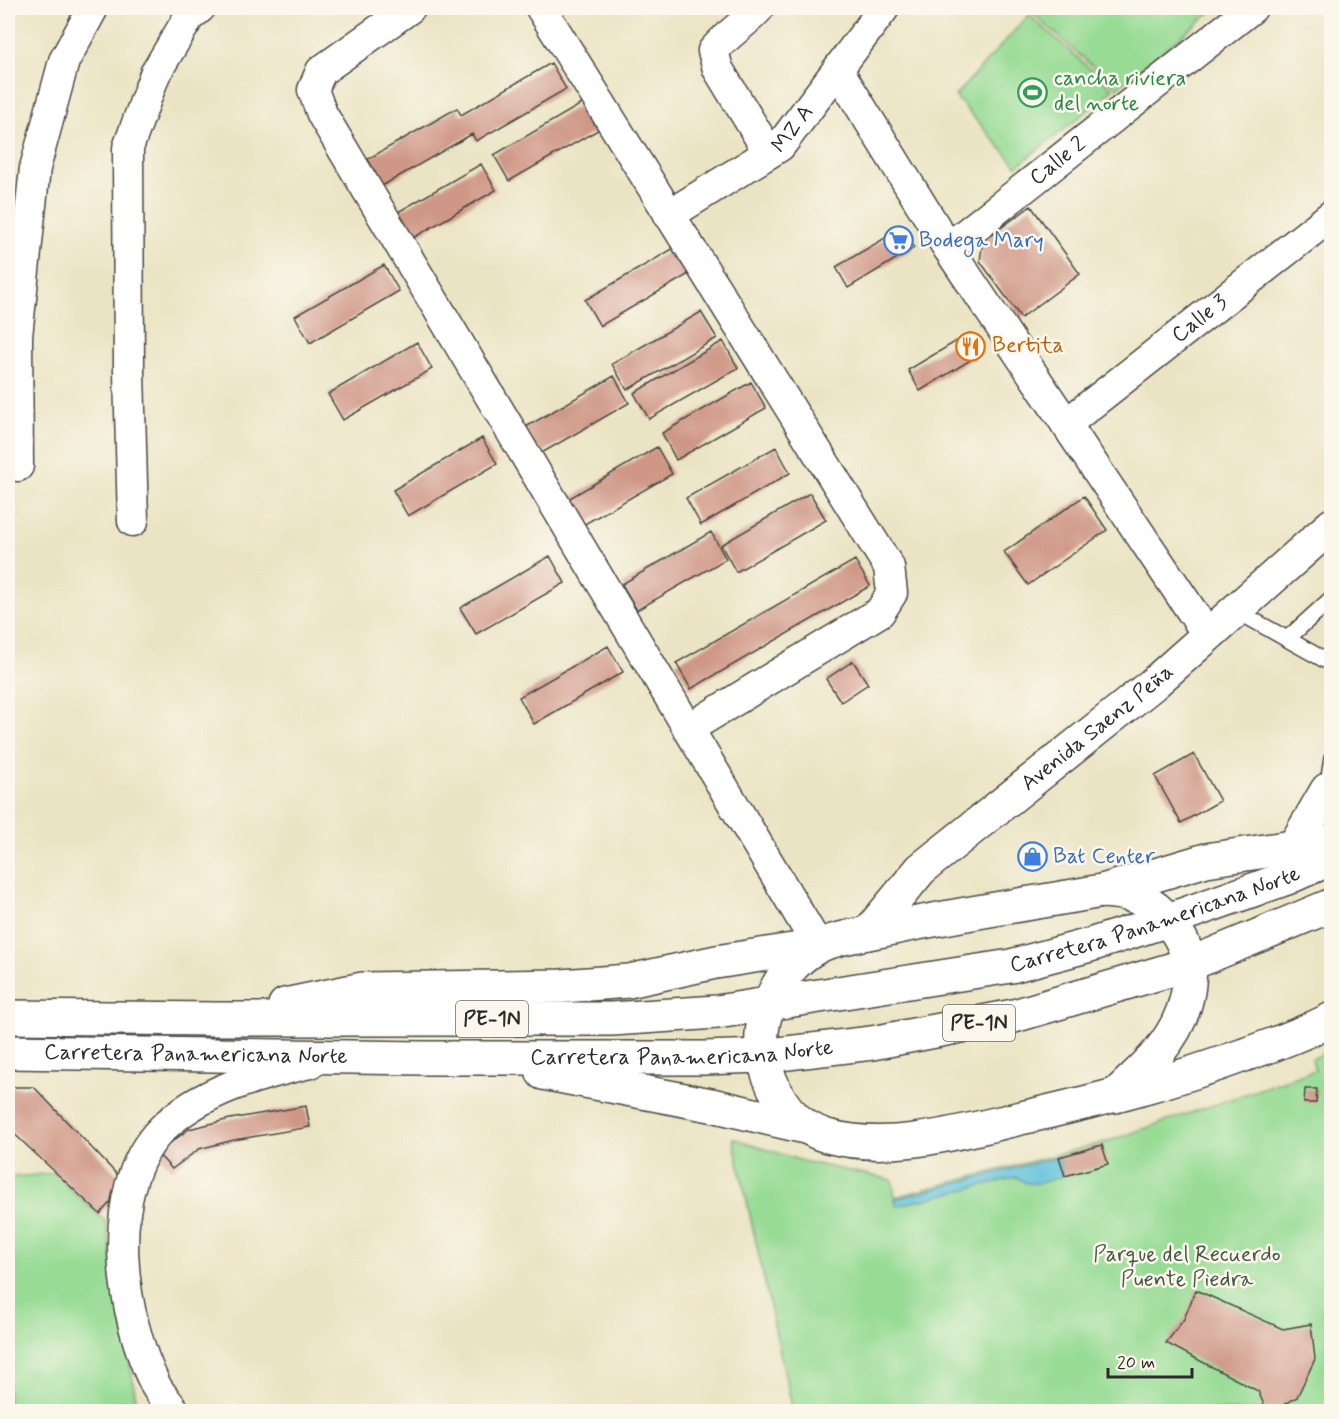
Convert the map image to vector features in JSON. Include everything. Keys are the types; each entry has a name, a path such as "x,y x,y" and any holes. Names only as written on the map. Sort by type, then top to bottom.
{"main road":[{"name":"Avenida Saenz Peña","path":"818,946 868,933 898,915 921,869 1153,684 1332,525"},
{"path":"1294,847 1329,789"},
{"path":"898,915 1102,891 1206,860 1332,841"},
{"name":"Carretera Panamericana Norte","path":"8,1017 612,1019 717,1012 1011,966 1090,945 1168,920 1287,878 1332,858"},
{"path":"1102,891 1139,897 1160,910 1181,937 1190,964 1190,982 1186,1003 1172,1032 1158,1052 1115,1096"},
{"name":"Carretera Panamericana Norte","path":"8,1052 462,1057 704,1058 762,1056 872,1043 1014,1016 1190,964 1332,904"},
{"path":"805,1127 784,1106 770,1081 762,1056 763,1028 769,1005 780,981 797,962 818,946"},
{"path":"216,1019 363,989 561,987 629,981 716,962 818,946"},
{"path":"462,1057 709,1104 805,1127 828,1136 861,1141 914,1140 1115,1096 1276,1044 1332,1019"}],"street":[{"path":"18,466 17,336 35,168 64,61 93,8"},
{"path":"133,521 128,148 155,74 189,17 200,8"},
{"path":"410,8 321,71 313,90 322,114 818,946"},
{"path":"541,8 889,567 892,593 880,612 688,729"},
{"path":"759,8 748,21 724,38 713,51 718,69 769,153"},
{"name":"MZ A","path":"669,215 780,146 884,8"},
{"name":"Calle 2","path":"948,248 1252,8"},
{"path":"838,70 948,248 1207,634"},
{"name":"Calle 3","path":"1066,424 1332,214"},
{"path":"175,1412 157,1389 143,1358 132,1316 125,1273 124,1238 128,1201 132,1177 140,1159 162,1129 181,1113 212,1094 275,1071 339,1056"}],"lane":[{"path":"1287,639 1332,598"},
{"path":"1235,610 1332,664"},
{"path":"1329,789 1332,758"}],"green space":[{"path":"1031,8 1216,8 1117,88 1029,10"},
{"name":"cancha riviera del norte","path":"1029,15 1113,89 1017,166 955,96"},
{"name":"Parque del Recuerdo Puente Piedra","path":"1331,1050 1331,1411 793,1411 733,1138 802,1161 892,1180 895,1197 1106,1142 1315,1070 1312,1059"},
{"path":"53,1173 106,1222 138,1411 8,1412 8,1178"}],"water":[{"path":"1058,1157 1063,1176 1045,1182 1028,1183 1017,1177 896,1206 895,1199"}],"building":[{"path":"551,63 566,89 476,141 472,134 382,186 368,159 457,108 461,115"},
{"path":"583,103 598,130 509,181 494,155"},
{"path":"481,164 496,190 406,242 391,216"},
{"path":"1031,206 1080,274 1021,318 980,261 983,241"},
{"path":"902,228 914,248 848,288 836,267"},
{"path":"674,248 689,274 600,326 585,300"},
{"path":"384,265 399,291 310,343 295,316"},
{"path":"701,312 717,338 627,390 612,364"},
{"path":"970,333 982,353 920,391 908,370"},
{"path":"723,341 738,368 649,419 634,393"},
{"path":"417,342 432,369 343,420 328,394"},
{"path":"614,376 629,403 540,454 524,428"},
{"path":"751,382 766,408 676,460 662,433"},
{"path":"482,438 497,464 408,516 393,490"},
{"path":"657,447 672,474 583,525 568,499"},
{"path":"776,447 790,473 701,525 686,498"},
{"path":"810,493 826,520 736,572 721,545"},
{"path":"1084,496 1107,530 1028,585 1004,552"},
{"path":"711,532 726,559 637,610 622,584"},
{"path":"550,556 565,583 476,634 460,608"},
{"path":"855,560 870,586 691,689 676,663"},
{"path":"608,646 623,672 534,724 519,697"},
{"path":"853,661 868,684 841,702 826,679"},
{"path":"1194,754 1220,801 1181,823 1155,776"},
{"path":"34,1087 126,1184 100,1214 8,1128 8,1088"},
{"path":"1305,1089 1317,1089 1316,1103 1304,1103"},
{"path":"306,1106 310,1127 234,1140 199,1149 172,1169 157,1153 189,1129 230,1119"},
{"path":"1102,1145 1108,1164 1065,1176 1059,1157"},
{"path":"1196,1290 1283,1329 1311,1324 1315,1359 1297,1397 1273,1412 1267,1412 1258,1391 1166,1343 1184,1319"}],"place":[{"name":"cancha riviera del norte","path":"1033,92"},
{"name":"Bodega Mary","path":"898,241"},
{"name":"Bertita","path":"971,346"},
{"name":"Bat Center","path":"1032,857"}]}
